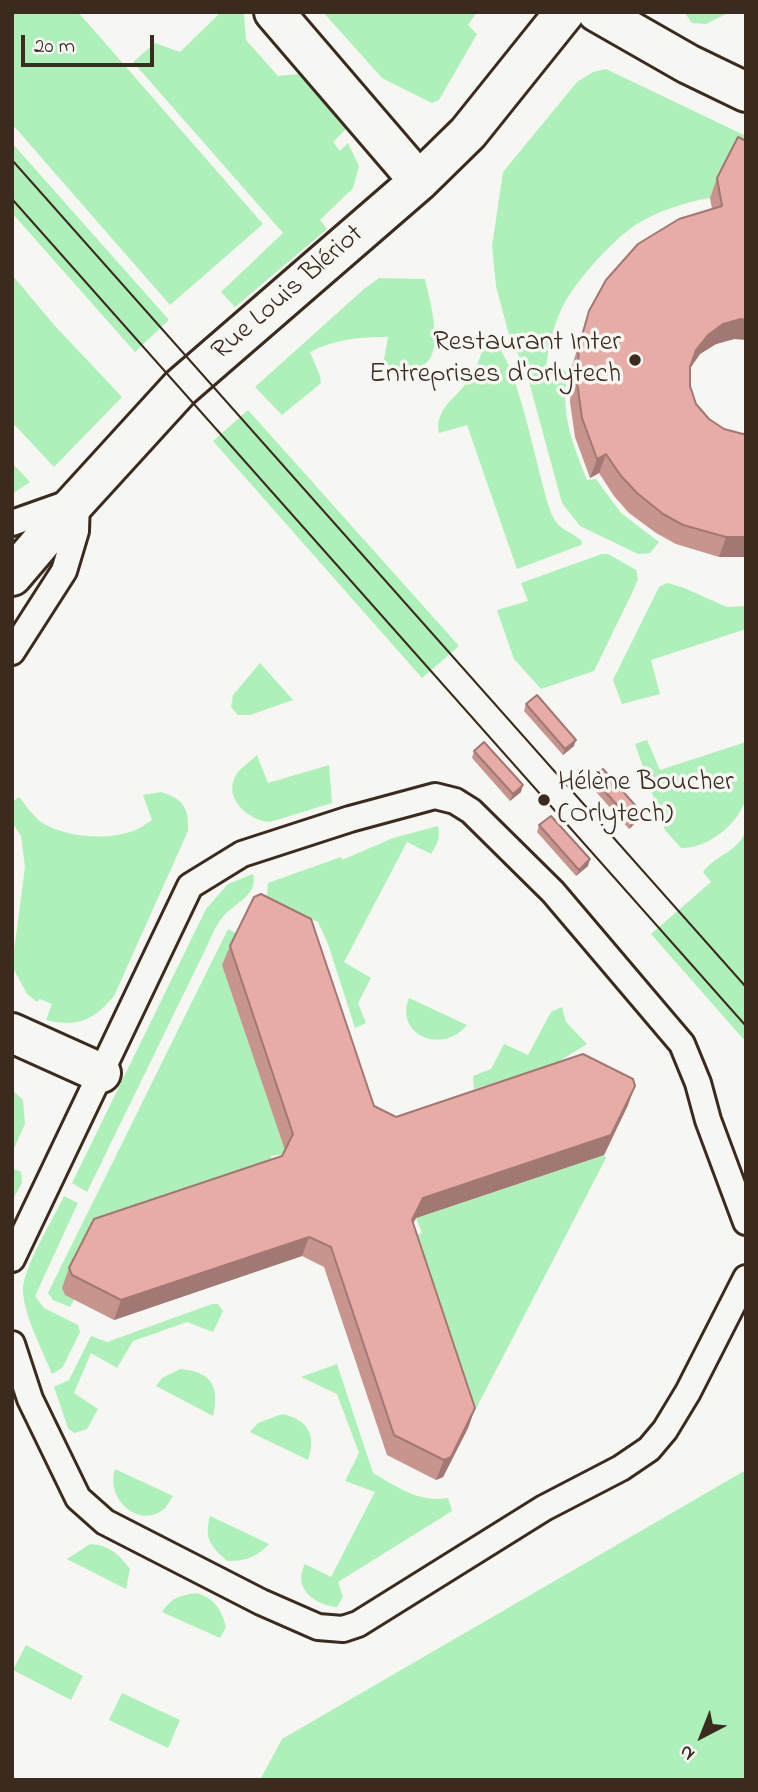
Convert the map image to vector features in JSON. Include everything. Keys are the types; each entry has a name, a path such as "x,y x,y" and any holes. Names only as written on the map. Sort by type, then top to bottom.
{"street":[{"path":"274,12 419,181"},
{"name":"Rue Louis Blériot","path":"12,576 180,388 419,181 468,133 565,12"},
{"path":"597,12 688,64 746,92"},
{"path":"12,1033 101,1073"}],"lane":[{"path":"12,523 78,500 76,531 64,571 12,652"},
{"path":"12,1259 190,886 242,854 350,819 435,796 455,801 471,811 522,860 570,912 681,1044 698,1083 708,1120 746,1222"},
{"path":"12,1345 30,1399 78,1498 93,1514 261,1602 318,1627 342,1629 358,1623 544,1508 621,1468 649,1449 665,1430 688,1392 746,1279"}],"green space":[{"path":"12,12 78,12 263,224 170,305 12,124"},
{"path":"221,12 244,14 246,40 278,76 306,76 349,126 333,142 340,151 348,143 359,166 353,188 320,220 327,229 235,307 221,292 283,233 133,62 155,43 180,52"},
{"path":"323,12 477,12 468,25 477,34 439,100 432,103 382,78"},
{"path":"684,12 730,12 706,24 692,23"},
{"path":"606,69 746,136 746,142 710,198 651,216 625,232 606,250 571,293 552,334 546,369 567,371 566,414 587,480 596,479 621,513 659,542 650,553 638,554 580,526 562,503 526,371 509,335 496,286 492,246 503,172 577,82 593,72"},
{"path":"12,143 169,320 135,352 12,213"},
{"path":"13,276 55,326 122,397 54,467 12,422"},
{"path":"379,278 425,279 435,340 429,360 412,368 383,365 388,337 329,344 310,352 321,383 282,415 255,387"},
{"path":"489,339 499,348 518,391 553,517 562,528 582,541 581,545 517,569 467,425 439,433 438,425 442,411 470,378 485,342"},
{"path":"248,410 459,646 422,678 213,441"},
{"path":"12,463 30,482 12,494"},
{"path":"608,554 636,570 638,579 632,593 594,671 541,689 514,659 497,610 528,601 521,583"},
{"path":"667,583 727,607 746,606 746,629 651,660 660,694 622,704 613,680 659,587"},
{"path":"260,663 293,700 250,715 238,715 231,707 233,695"},
{"path":"647,740 660,770 746,742 746,797 737,816 721,833 701,844 681,848 665,830 635,744"},
{"path":"257,755 268,783 329,765 332,803 270,822 246,813 235,800 233,784 238,772"},
{"path":"161,792 183,805 188,831 114,996 99,1011 84,1020 67,1023 46,1020 52,1004 40,999 37,1002 27,994 12,966 25,867 21,836 12,822 12,802 19,797 41,822 50,827 73,834 98,837 133,831 152,820 143,795"},
{"path":"438,826 438,841 431,854 407,842 344,962 371,978 358,1003 366,1023 355,1028 328,944 318,922 267,896 268,883 341,857 342,860 393,838"},
{"path":"746,830 746,1042 651,934 711,882 703,872 732,849"},
{"path":"253,874 254,882 249,894 227,913 214,930 87,1192 72,1183 206,909 228,884"},
{"path":"228,929 238,934 286,1154 271,1156 275,1175 74,1300 70,1307 53,1300 48,1293"},
{"path":"409,998 467,1025 457,1034 445,1039 423,1037 414,1031 408,1022 406,1011"},
{"path":"562,1007 566,1022 587,1044 553,1065 474,1089 473,1076 491,1069 504,1044 528,1055 551,1012"},
{"path":"12,1090 23,1100 25,1124 12,1153"},
{"path":"604,1155 606,1158 467,1426 405,1240 422,1233 416,1218"},
{"path":"12,1168 21,1172 22,1183 12,1201"},
{"path":"64,1196 78,1203 35,1296 44,1308 78,1325 80,1332 63,1367 52,1374 30,1322 23,1291 33,1257"},
{"path":"218,1304 223,1311 213,1332 187,1322 133,1341 117,1368 91,1353 74,1393 98,1409 87,1429 74,1433 68,1428 54,1387 69,1380 91,1336 107,1342"},
{"path":"337,1364 373,1473 418,1496 448,1498 452,1511 338,1582 343,1597 337,1607 321,1603 308,1594 301,1581 302,1573 305,1564 331,1577 375,1492 345,1481 359,1453 337,1394 301,1377"},
{"path":"180,1369 199,1373 211,1382 215,1396 213,1416 156,1386 162,1378"},
{"path":"282,1414 298,1420 308,1430 311,1436 311,1451 308,1460 250,1432 258,1423"},
{"path":"115,1469 173,1496 164,1509 154,1515 135,1513 119,1500 113,1480"},
{"path":"746,1470 746,1780 260,1780 282,1739"},
{"path":"210,1516 269,1544 250,1558 227,1561 216,1550 208,1536"},
{"path":"90,1544 108,1548 130,1569 126,1589 67,1559"},
{"path":"197,1593 213,1602 222,1615 226,1627 220,1638 162,1612 177,1598"},
{"path":"26,1645 83,1676 71,1700 13,1670"},
{"path":"122,1693 180,1720 168,1748 109,1720"}],"building":[{"name":"Restaurant Inter Entreprises d'Orlytech","path":"738,137 746,141 746,320 723,324 708,335 696,350 690,367 690,386 696,404 709,419 724,429 746,433 746,537 726,537 683,525 663,514 637,493 606,454 597,459 582,418 577,382 579,346 589,311 606,280 638,244 679,219 722,206 717,178"},
{"path":"537,695 576,740 565,749 526,704"},
{"path":"484,742 523,785 513,794 474,751"},
{"path":"603,769 642,813 632,822 593,778"},
{"path":"551,816 590,859 579,870 539,825"},
{"path":"261,894 311,919 374,1106 396,1117 583,1054 633,1079 635,1086 611,1135 423,1198 412,1220 475,1408 451,1457 444,1460 394,1435 331,1247 309,1237 121,1300 72,1275 69,1268 94,1219 282,1156 293,1134 230,946 254,897"}],"tram line":[{"path":"12,160 746,987"},
{"path":"12,199 746,1026"}],"place":[{"name":"Restaurant Inter Entreprises d'Orlytech","path":"635,360"},
{"name":"Hélène Boucher (Orlytech)","path":"544,800"}]}
